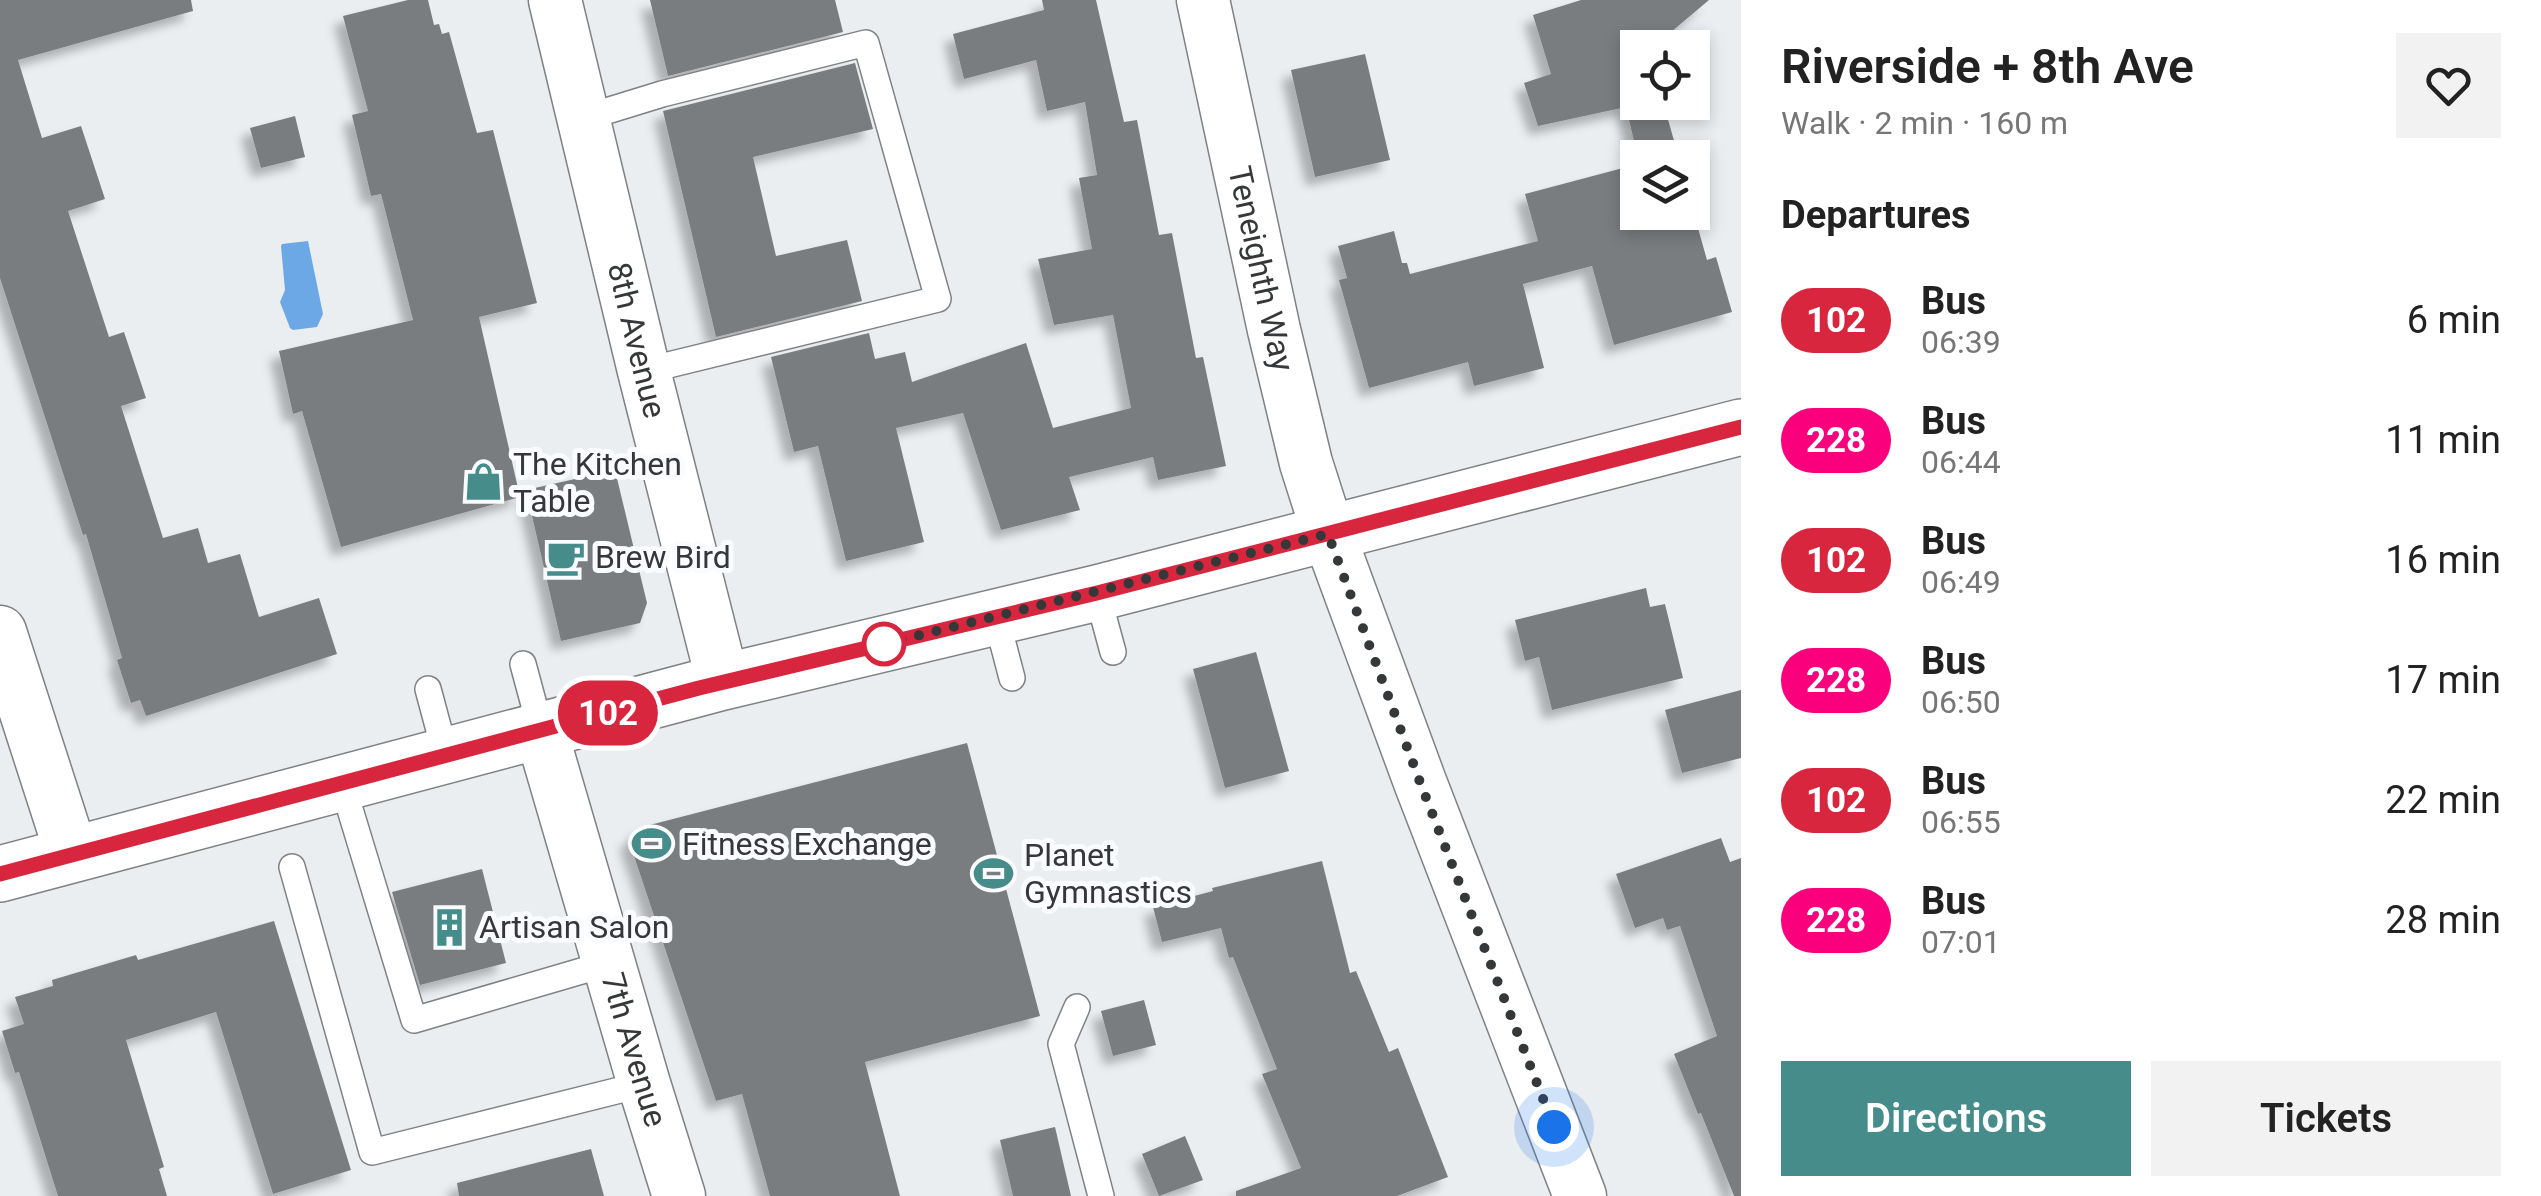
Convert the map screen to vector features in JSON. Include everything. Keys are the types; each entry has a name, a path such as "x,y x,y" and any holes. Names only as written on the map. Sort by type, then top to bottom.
{"main road":[{"path":"0,874 723,682 1097,593 1741,427"}],"street":[{"name":"8th Avenue","path":"555,0 723,682"},
{"name":"Teneighth Way","path":"1203,0 1274,330 1306,463 1328,534"},
{"path":"1328,534 1580,1196"},
{"path":"0,632 72,855"},
{"name":"7th Avenue","path":"541,731 679,1196"}],"lane":[{"path":"584,118 662,94 866,44 938,299 644,371"},
{"path":"1097,593 1112,652"},
{"path":"996,617 1012,678"},
{"path":"524,664 541,731"},
{"path":"428,689 446,756"},
{"path":"342,783 414,1020 609,964"},
{"path":"292,867 372,1152 644,1084"},
{"path":"1077,1007 1061,1044 1102,1196"}],"water":[{"path":"308,241 323,314 317,327 293,330 280,302 285,290 281,246"}],"building":[{"path":"0,0 191,0 193,11 18,60 42,138 81,126 105,199 68,211 109,337 124,332 146,398 121,406 163,538 198,528 208,563 240,554 259,617 319,598 337,654 146,716 140,700 131,703 86,534 83,535 0,278"},
{"path":"408,0 428,0 434,25 439,24 442,34 449,32 477,133 493,130 537,303 479,317 520,497 341,547 302,411 293,414 279,351 413,320 381,194 371,196 352,115 368,111 343,16"},
{"path":"650,0 835,0 843,32 668,76"},
{"path":"1042,0 1096,0 1124,122 1137,120 1159,235 1172,233 1196,358 1203,357 1226,466 1158,480 1153,457 1069,477 1080,510 1001,530 963,413 896,428 924,542 846,561 818,446 794,452 771,357 869,333 875,359 905,352 912,382 1026,343 1053,428 1131,408 1113,315 1054,325 1038,259 1092,249 1079,178 1097,175 1085,102 1047,111 1036,60 964,79 953,34 1044,10"},
{"path":"1581,0 1709,0 1673,30 1620,30 1620,108 1538,126 1524,83 1551,74 1533,15"},
{"path":"1365,54 1390,160 1315,177 1291,70"},
{"path":"855,63 873,129 753,157 776,256 847,240 862,301 716,337 663,111"},
{"path":"295,116 305,157 261,168 250,128"},
{"path":"1629,120 1668,120 1674,140 1634,140"},
{"path":"1620,169 1620,230 1699,230 1707,260 1716,257 1732,312 1614,345 1592,266 1523,284 1544,368 1474,386 1468,362 1369,388 1339,280 1347,278 1338,246 1394,231 1402,263 1407,263 1410,274 1538,241 1525,194"},
{"path":"615,470 647,603 640,623 561,641 526,490"},
{"path":"1646,588 1650,607 1665,604 1683,678 1552,710 1539,657 1525,661 1515,620"},
{"path":"1256,652 1289,771 1225,788 1193,669"},
{"path":"1741,690 1741,758 1682,773 1665,710"},
{"path":"967,743 1040,1016 865,1062 900,1196 770,1196 742,1094 716,1101 629,841 642,827"},
{"path":"1721,838 1730,862 1741,858 1741,1196 1734,1196 1674,1054 1717,1036 1680,926 1667,930 1663,918 1635,928 1616,874"},
{"path":"1322,861 1350,973 1356,971 1389,1052 1398,1048 1448,1177 1397,1196 1236,1196 1236,1191 1301,1168 1262,1074 1277,1069 1233,957 1229,958 1221,928 1162,942 1153,907"},
{"name":"Artisan Salon","path":"482,869 506,963 420,985 392,892"},
{"path":"274,921 351,1170 273,1194 216,1012 126,1040 164,1167 159,1169 167,1196 58,1196 2,1031 24,1024 15,997 53,986 52,980 136,955 138,960"},
{"path":"1144,1000 1156,1045 1113,1056 1101,1011"},
{"path":"1055,1127 1071,1196 1013,1196 1000,1140"},
{"path":"1185,1136 1203,1180 1159,1196 1142,1154"},
{"path":"591,1149 604,1196 459,1196 457,1183"}],"bus line":[{"name":"102","path":"0,874 699,688 1097,593 1741,427"}],"place":[{"name":"The Kitchen Table","path":"483,482"},
{"name":"Brew Bird","path":"565,557"},
{"name":"Fitness Exchange","path":"652,844"},
{"name":"Planet Gymnastics","path":"994,873"},
{"name":"Artisan Salon","path":"449,927"}],"route":[{"path":"884,644 1328,534 1554,1127"}]}
